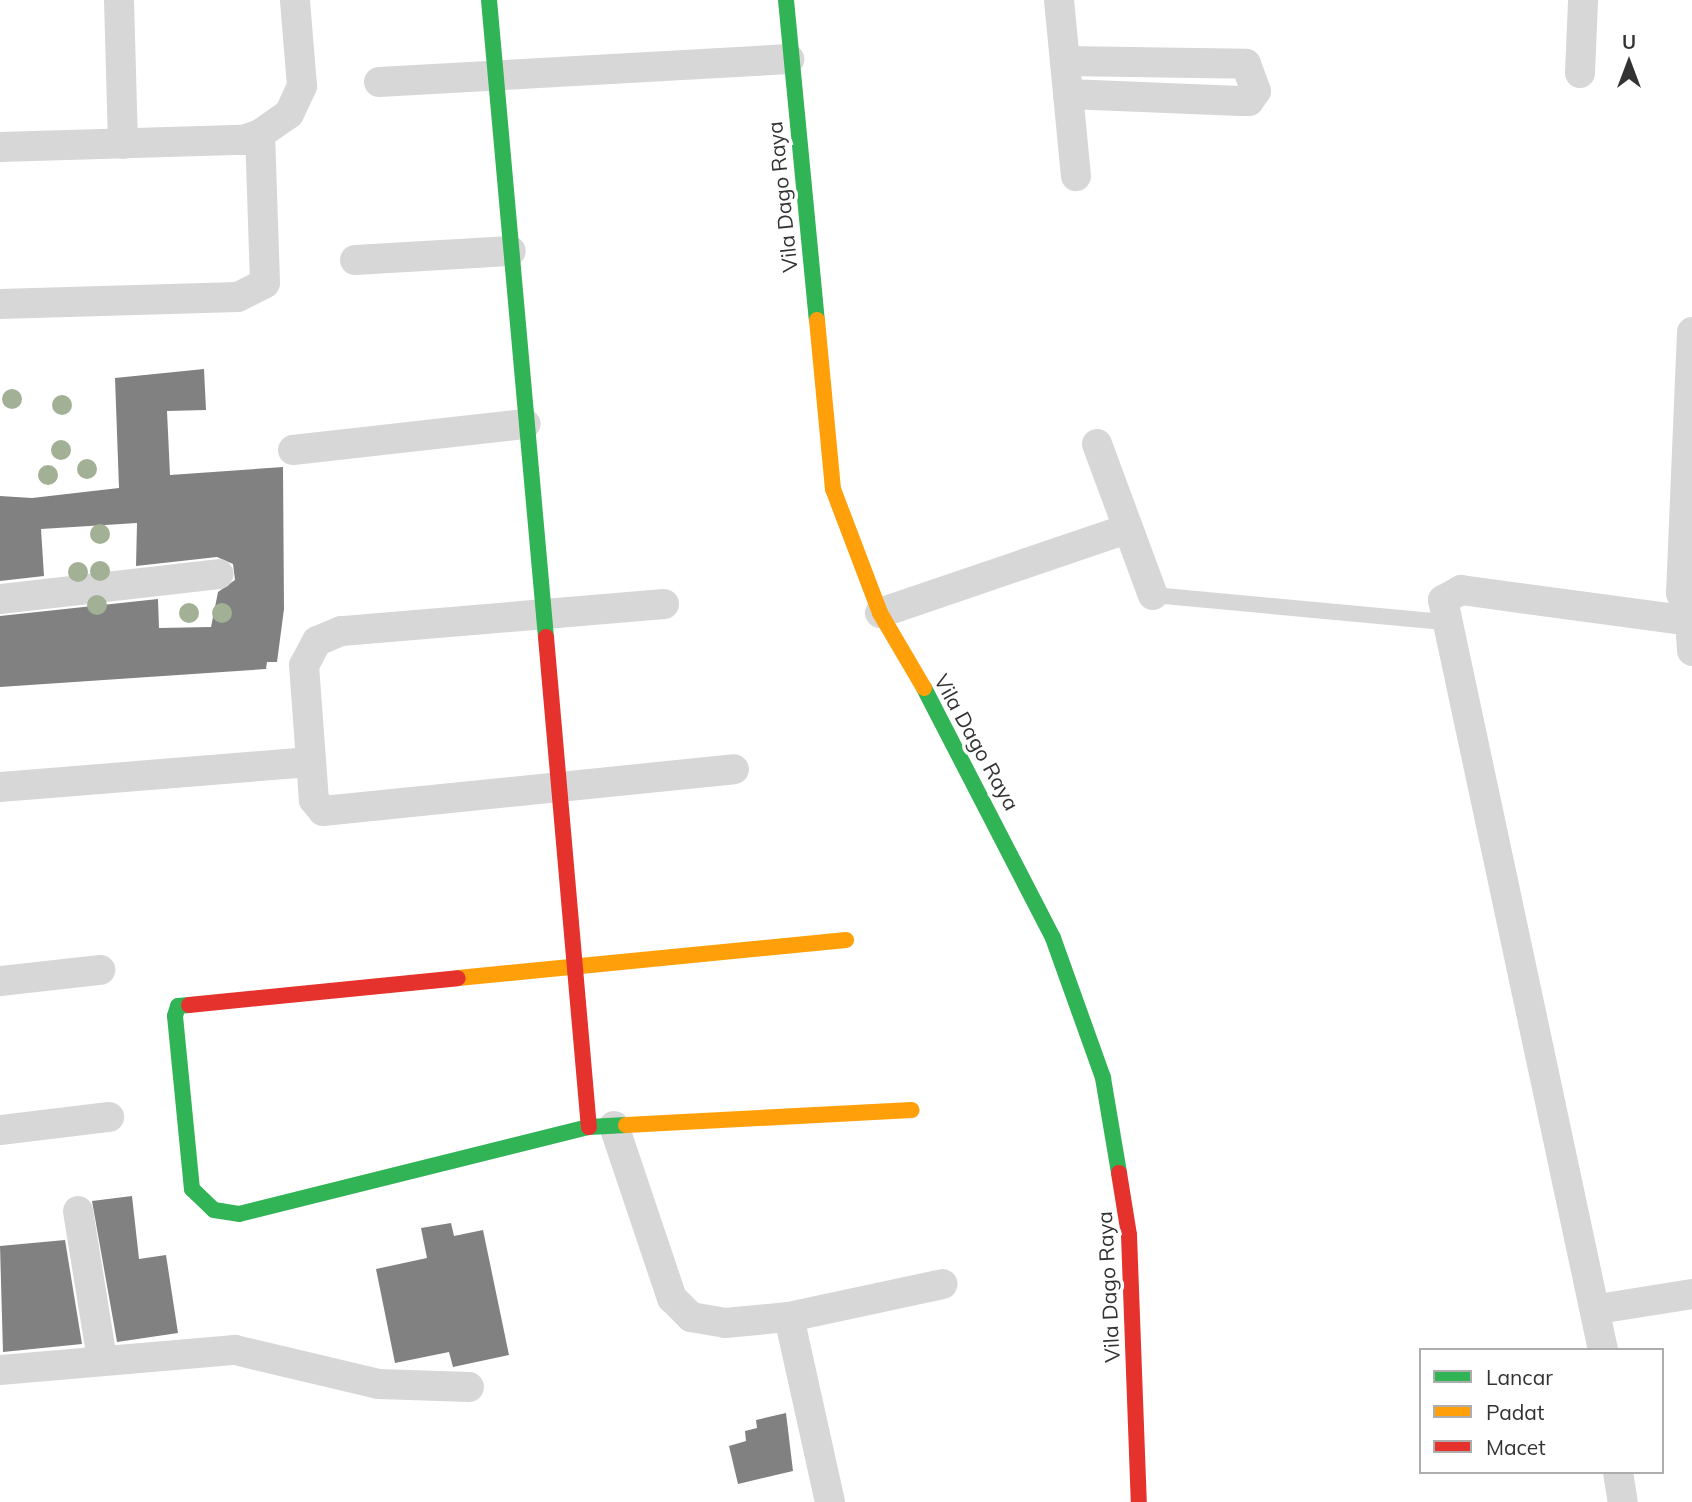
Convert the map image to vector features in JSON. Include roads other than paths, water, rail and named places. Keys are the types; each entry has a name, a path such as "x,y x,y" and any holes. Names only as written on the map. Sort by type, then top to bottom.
{"street":[{"path":"119,0 123,144"},
{"path":"0,147 243,140 260,134 289,114 302,86 295,0"},
{"path":"489,0 575,964 601,1127 672,1298 691,1318 725,1323 789,1317 943,1284"},
{"name":"Vila Dago Raya","path":"786,0 789,60 833,489 880,613 1014,853 1053,938 1103,1078 1129,1235 1139,1502"},
{"path":"1059,0 1076,176"},
{"path":"1580,73 1583,0"},
{"path":"379,82 496,73 789,60"},
{"path":"1065,61 1247,64 1256,91 1249,101 1068,94"},
{"path":"0,304 238,297 265,283 260,134"},
{"path":"355,260 511,251"},
{"path":"1692,332 1681,593 1691,621 1692,651"},
{"path":"293,450 526,424"},
{"path":"1097,444 1126,529 1153,595"},
{"path":"880,613 1126,529"},
{"path":"0,599 219,574"},
{"path":"1603,1348 1598,1309 1444,622 1443,600 1461,590 1691,621"},
{"path":"664,604 543,610 341,631 317,641 304,665 314,800 323,811 734,769"},
{"path":"0,787 310,762"},
{"path":"846,940 210,999 178,1006 175,1016 192,1189 214,1210 239,1214 601,1127 912,1110"},
{"path":"0,981 100,970"},
{"path":"0,1130 109,1117"},
{"path":"78,1211 103,1359"},
{"path":"1598,1309 1692,1294"},
{"path":"789,1317 830,1502"},
{"path":"0,1370 103,1359 235,1350 379,1384 469,1387"},
{"path":"1618,1474 1623,1502"}],"lane":[{"path":"1153,595 1444,622"}]}
